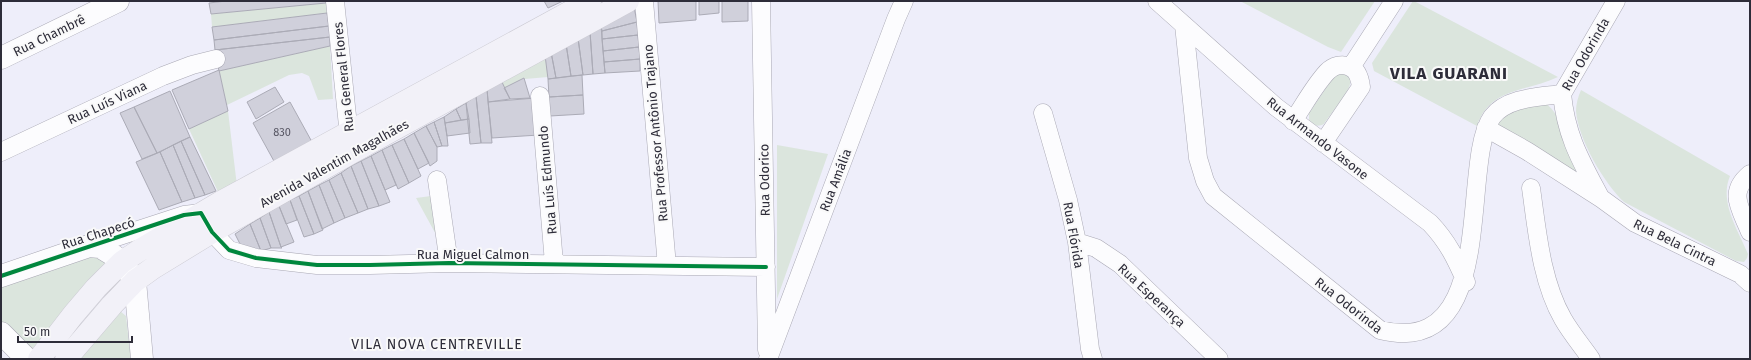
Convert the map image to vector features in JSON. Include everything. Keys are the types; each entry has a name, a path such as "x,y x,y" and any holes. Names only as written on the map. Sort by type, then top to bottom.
{"main road":[{"name":"Avenida Valentim Magalhães","path":"66,359 112,304 135,281 349,143 590,1"},
{"name":"Avenida Valentim Magalhães","path":"40,359 73,315 122,262 201,213 349,143 628,1"}],"street":[{"name":"Rua Chambrê","path":"1,58 118,1"},
{"name":"Rua General Flores","path":"335,1 349,143"},
{"name":"Rua Professor Antônio Trajano","path":"644,1 667,266"},
{"name":"Rua Odorico","path":"761,1 767,359"},
{"name":"Rua Amália","path":"767,359 904,1"},
{"name":"Rua Armando Vasone","path":"1158,1 1293,121 1430,223 1443,237 1456,259 1466,282"},
{"path":"1351,67 1394,1"},
{"name":"Rua Odorinda","path":"1184,25 1198,158 1205,182 1213,196 1380,330 1393,337 1408,342 1421,343 1432,341 1448,331 1454,320 1466,282 1474,238 1480,160 1486,128 1493,117 1508,104 1529,98 1562,94 1616,1"},
{"name":"Rua Luís Viana","path":"1,152 163,76 192,65 216,59"},
{"path":"1293,121 1328,71 1338,65 1351,67 1360,79 1361,87 1323,143"},
{"name":"Rua Bela Cintra","path":"1562,94 1568,129 1581,161 1602,199"},
{"name":"Rua Luís Edmundo","path":"540,96 554,264"},
{"name":"Rua Flórida","path":"1043,113 1068,200 1076,242 1090,349 1093,359"},
{"name":"Rua Bela Cintra","path":"1486,128 1527,151 1602,199 1634,223 1740,274 1750,282"},
{"path":"1750,174 1739,185 1737,200 1750,232"},
{"path":"437,180 449,263"},
{"path":"1531,188 1537,234 1545,271 1553,295 1562,318 1591,359"},
{"name":"Rua Miguel Calmon","path":"201,213 212,232 229,250 256,258 317,265 449,263 766,267"},
{"name":"Rua Chapecó","path":"1,276 184,215 201,213"},
{"name":"Rua Esperança","path":"1076,242 1096,248 1120,264 1219,359"},
{"path":"89,246 100,247 122,262 135,281 142,359"},
{"path":"1,334 27,359"}],"shaded area":[{"path":"1240,1 1375,1 1341,52 1328,47"},
{"path":"1413,1 1558,77 1500,97 1483,113 1477,126 1374,71 1372,63"},
{"path":"326,3 327,13 212,27 211,14"},
{"path":"330,46 333,99 318,100 309,76 302,73 289,75 227,105 219,71"},
{"path":"545,55 548,77 524,78 504,88 501,80"},
{"path":"1338,73 1349,77 1349,88 1324,124 1318,126 1314,125 1309,120 1309,113 1335,75"},
{"path":"1581,90 1730,176 1727,186 1728,206 1735,226 1748,254 1744,262 1736,261 1624,202 1616,194 1593,160 1582,134 1576,111 1577,100"},
{"path":"1545,103 1557,116 1566,134 1578,172 1571,175 1497,124 1511,111"},
{"path":"228,111 237,186 219,194 189,129"},
{"path":"777,145 828,154 777,299"},
{"path":"431,196 439,240 416,198"},
{"path":"93,253 111,264 91,280 32,349 1,324 1,286"},
{"path":"120,311 126,316 131,359 77,359"}],"building":[{"path":"226,1 326,1 326,3 211,14 209,3"},
{"path":"544,1 563,1 548,8"},
{"path":"658,1 696,1 696,20 659,23"},
{"path":"699,1 719,1 719,13 699,15"},
{"path":"722,1 748,1 748,21 722,22"},
{"path":"634,7 637,22 602,31 601,26"},
{"path":"327,13 329,26 214,40 212,27"},
{"path":"637,22 638,35 602,39 602,31"},
{"path":"329,26 330,37 215,50 214,40"},
{"path":"601,26 605,73 593,74 590,32"},
{"path":"590,32 593,74 583,75 578,38"},
{"path":"638,35 639,47 603,51 602,39"},
{"path":"330,37 330,46 219,71 215,50"},
{"path":"578,38 583,75 571,76 566,44"},
{"path":"566,44 571,76 556,78 551,52"},
{"path":"639,47 640,59 604,62 603,51"},
{"path":"551,52 556,78 548,79 545,55"},
{"path":"640,59 640,71 605,73 604,62"},
{"path":"219,70 228,111 189,129 172,90"},
{"path":"582,75 583,95 549,97 548,79"},
{"path":"524,78 530,98 510,99 504,88"},
{"path":"501,80 510,99 488,102 487,89"},
{"path":"275,87 284,102 256,119 247,102"},
{"path":"487,89 492,143 481,143 476,96"},
{"path":"170,91 190,137 157,153 134,107"},
{"path":"583,95 584,114 550,116 549,97"},
{"path":"476,96 481,143 470,144 466,103"},
{"path":"535,98 539,135 492,138 488,102"},
{"path":"290,102 312,142 275,163 253,123"},
{"path":"466,103 469,119 461,120 456,109"},
{"path":"134,107 157,153 142,159 120,113"},
{"path":"456,109 461,120 445,123 444,117"},
{"path":"444,117 448,146 442,146 434,122"},
{"path":"469,119 470,133 447,136 445,123"},
{"path":"434,122 442,146 437,147 426,126"},
{"path":"426,126 437,147 437,161 430,166 414,133"},
{"path":"414,133 429,163 418,169 404,139"},
{"path":"190,137 216,191 205,195 181,141"},
{"path":"404,139 421,176 409,183 392,145"},
{"path":"181,141 205,195 195,198 173,145"},
{"path":"173,145 195,198 182,202 160,152"},
{"path":"392,145 409,183 398,189 382,150"},
{"path":"382,150 396,185 385,190 371,156"},
{"path":"160,152 182,202 159,210 136,162"},
{"path":"371,156 390,202 379,206 361,161"},
{"path":"361,161 379,206 368,209 351,166"},
{"path":"351,166 368,209 358,213 341,173"},
{"path":"341,173 358,213 345,218 329,180"},
{"path":"329,180 345,218 334,223 319,185"},
{"path":"319,185 334,223 322,229 308,191"},
{"path":"308,191 323,230 314,234 299,196"},
{"path":"299,196 314,234 304,237 290,200"},
{"path":"290,200 297,220 286,224 279,206"},
{"path":"279,206 294,242 281,247 269,212"},
{"path":"269,212 282,248 271,248 260,218"},
{"path":"260,218 271,248 261,251 250,224"},
{"path":"250,224 261,251 241,246 235,234"}],"cycle path":[{"path":"1,276 184,215 201,213 212,232 229,250 256,258 317,265 449,263 766,267"}],"district":[{"name":"VILA GUARANI","path":"1449,73"},
{"name":"VILA NOVA CENTREVILLE","path":"437,344"}]}
